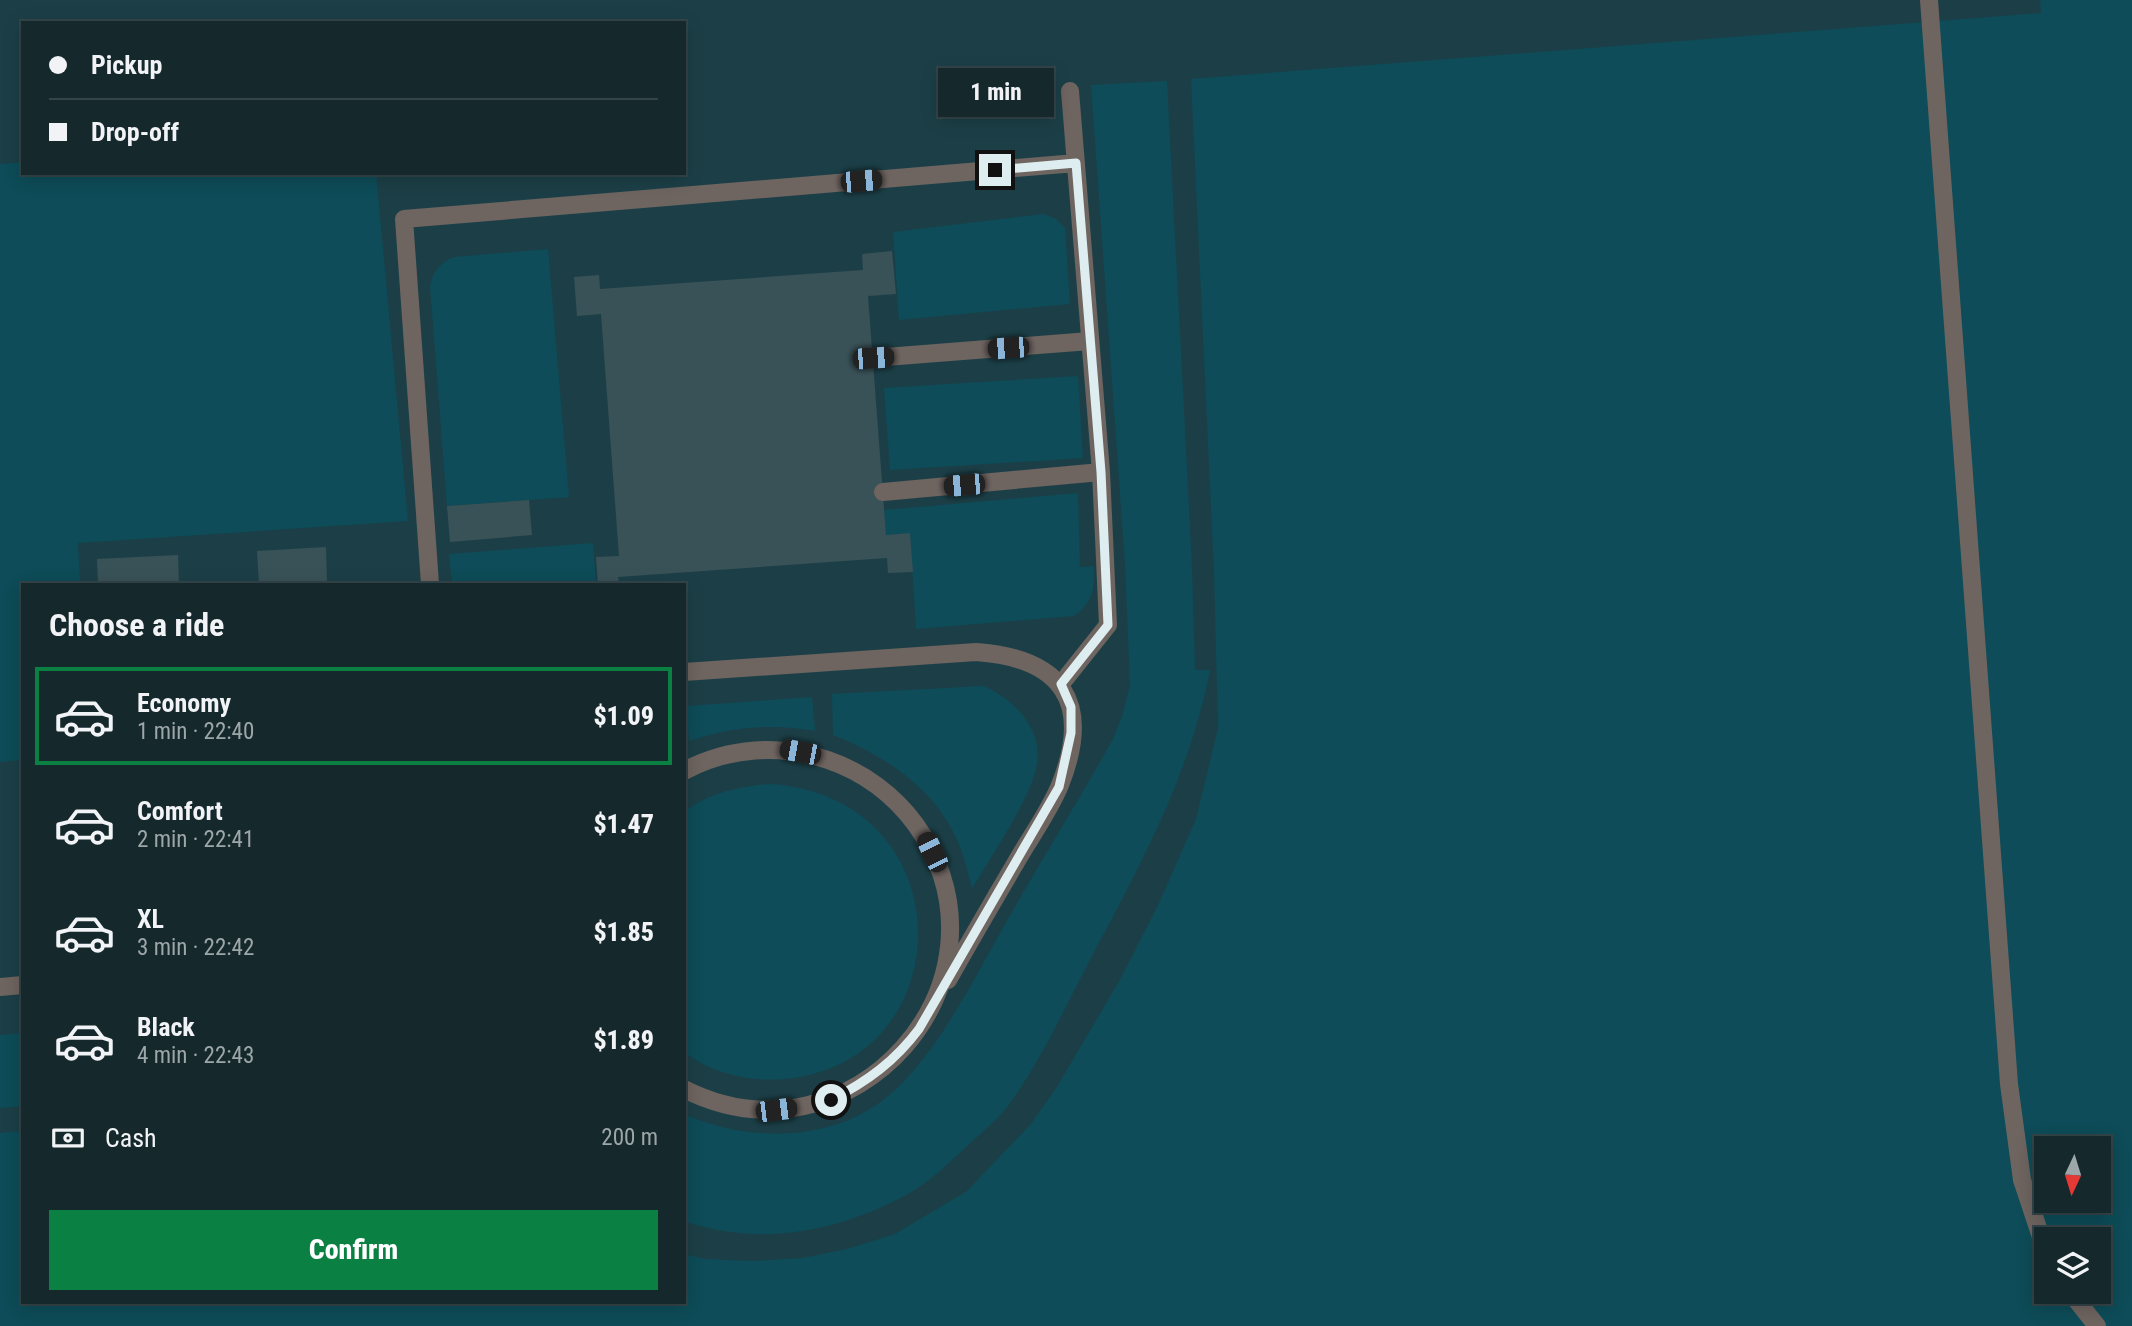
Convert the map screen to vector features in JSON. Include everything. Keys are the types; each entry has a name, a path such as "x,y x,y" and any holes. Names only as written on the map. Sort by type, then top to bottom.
{"street":[{"path":"1929,0 2009,1084 2022,1180 2038,1227"},
{"path":"1061,684 1108,625 1101,472 1070,91"},
{"path":"430,583 404,219 1076,163"},
{"path":"873,358 1090,341"},
{"path":"883,492 1101,472"},
{"path":"686,672 975,652 1019,660 1042,669 1061,684 1071,707 1072,725 1069,750 1059,787 934,1004 902,1052 857,1087 831,1100 776,1110 747,1109 717,1102 686,1090"},
{"path":"686,770 724,754 786,749 842,764 889,795 925,839 938,865 946,892 949,949 934,1004"},
{"path":"0,987 21,985"},
{"path":"2080,1304 2097,1326"}],"shaded area":[{"path":"0,0 2132,0 2132,1326 0,1326"},
{"path":"2040,0 2132,0 2132,1326 0,1326 0,1133 21,1131 21,1304 686,1304 686,1254 705,1259 754,1261 802,1258 847,1249 895,1234 967,1191 1030,1125 1057,1087 1122,976 1159,903 1196,819 1218,728 1214,573 1191,79 2041,13"},
{"path":"1167,81 1195,670 1210,670 1192,741 1180,775 1151,841 1046,1045 1008,1106 941,1170 913,1191 887,1205 831,1225 772,1234 713,1229 686,1222 686,1115 741,1131 771,1134 801,1132 830,1126 857,1116 882,1101 905,1080 935,1043 961,1002 1113,739 1123,713 1130,685 1125,565 1091,85"},
{"path":"21,162 21,175 376,175 408,521 78,543 80,583 21,583 21,760 0,762 0,164"},
{"path":"1044,214 1056,219 1065,228 1070,304 899,320 893,232"},
{"path":"548,249 569,497 447,506 430,286 433,276 441,265 454,257"},
{"path":"1078,376 1083,458 890,470 884,388"},
{"path":"1078,493 1080,567 1094,566 1092,594 1080,611 1074,616 916,629 910,534 886,535 884,510"},
{"path":"593,543 596,583 452,583 449,554"},
{"path":"983,686 1005,698 1024,716 1038,751 1034,778 1019,810 972,889 958,842 936,805 906,776 889,764 833,735 832,694"},
{"path":"812,697 815,731 782,727 751,728 720,732 689,741 686,706"},
{"path":"771,784 835,800 881,834 908,880 918,931 910,983 885,1029 843,1063 784,1079 732,1075 707,1066 686,1053 686,811 725,792"},
{"path":"21,1033 21,1106 0,1108 0,1035"}],"building":[{"path":"892,251 896,294 868,296 886,535 910,533 913,572 888,573 887,558 618,577 619,583 598,583 596,557 619,556 601,314 577,316 574,277 599,275 600,289 863,270 862,254"},
{"path":"529,500 532,535 450,542 447,506"},
{"path":"326,547 327,583 259,583 257,551"},
{"path":"178,555 179,583 98,583 97,559"}],"route":[{"path":"831,1100 880,1071 902,1052 919,1029 1059,787 1071,733 1071,707 1061,684 1108,625 1101,472 1076,163 995,170"}]}
